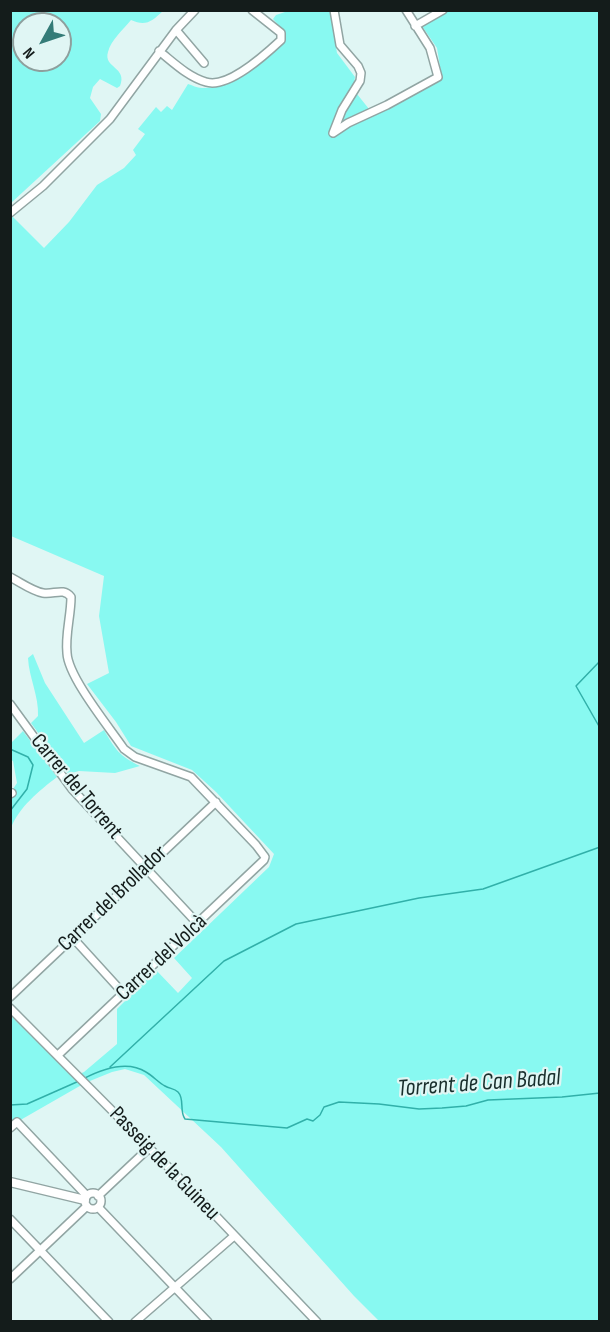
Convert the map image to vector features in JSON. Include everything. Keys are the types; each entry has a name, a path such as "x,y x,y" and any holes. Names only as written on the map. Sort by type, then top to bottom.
{"street":[{"path":"10,213 69,161 110,119 159,51 195,10"},
{"path":"159,51 194,77 208,84 234,76 281,40 281,33 252,10"},
{"path":"334,10 340,45 358,66 361,73 360,81 342,110 333,133 438,77 432,52 406,10"},
{"path":"415,26 443,10"},
{"path":"176,30 204,63"},
{"path":"10,577 41,593 60,591 66,592 71,597 66,643 68,663 75,678 124,749 141,760 191,777 216,802"},
{"name":"Carrer del Torrent","path":"10,704 66,782 198,924"},
{"name":"Carrer del Volcà","path":"58,1055 264,860 265,854 216,802"},
{"name":"Carrer del Brollador","path":"10,997 216,802"},
{"path":"73,938 124,994"},
{"name":"Passeig de la Guineu","path":"10,1008 315,1321"},
{"path":"10,1128 17,1122 92,1209 98,1207"},
{"path":"98,1196 148,1148"},
{"path":"10,1182 87,1201"},
{"path":"10,1279 92,1194 98,1196"},
{"path":"98,1196 100,1201 98,1207"},
{"path":"98,1207 208,1322"},
{"path":"10,1219 109,1322"},
{"path":"135,1322 234,1236"}],"shaded area":[{"path":"11,10 163,11 149,22 141,23 131,20 112,43 107,57 121,75 122,80 117,88 100,79 93,87 90,98 101,114 100,121 11,203"},
{"path":"288,11 330,11 337,53 355,77 353,89 373,114 442,79 437,48 422,26 447,11 599,11 599,1321 379,1321 221,1147 144,1075 125,1069 112,1072 85,1083 17,1122 11,1121 11,1016 73,1077 84,1072 117,1044 117,1009 156,970 178,993 192,978 174,958 269,867 274,854 216,792 192,770 131,746 87,684 109,673 99,616 104,576 11,536 10,214 44,248 69,222 97,185 124,168 136,155 133,150 145,134 138,129 156,107 161,112 167,106 172,110 188,84 200,88 224,84 260,63 279,45 284,36 281,28 273,19 276,15"},
{"path":"33,654 45,683 84,743 104,730 118,751 140,766 115,773 79,771 68,774 31,723 38,716 28,658"},
{"path":"23,731 57,777 24,806 11,828 11,792 17,783 11,760 11,743"}],"waterway":[{"path":"600,661 576,686 600,728"},
{"path":"10,749 28,757 33,765 27,789 10,811"},
{"path":"110,1067 224,961 296,924 419,898 483,889 600,847"},
{"name":"Torrent de Can Badal","path":"83,1079 114,1067 139,1068 163,1085 178,1092 185,1119 287,1128 307,1119 313,1121 324,1107 339,1102 419,1109 466,1106 488,1100 600,1093"},
{"name":"Torrent de Can Badal","path":"10,1105 27,1104 79,1081"}]}
